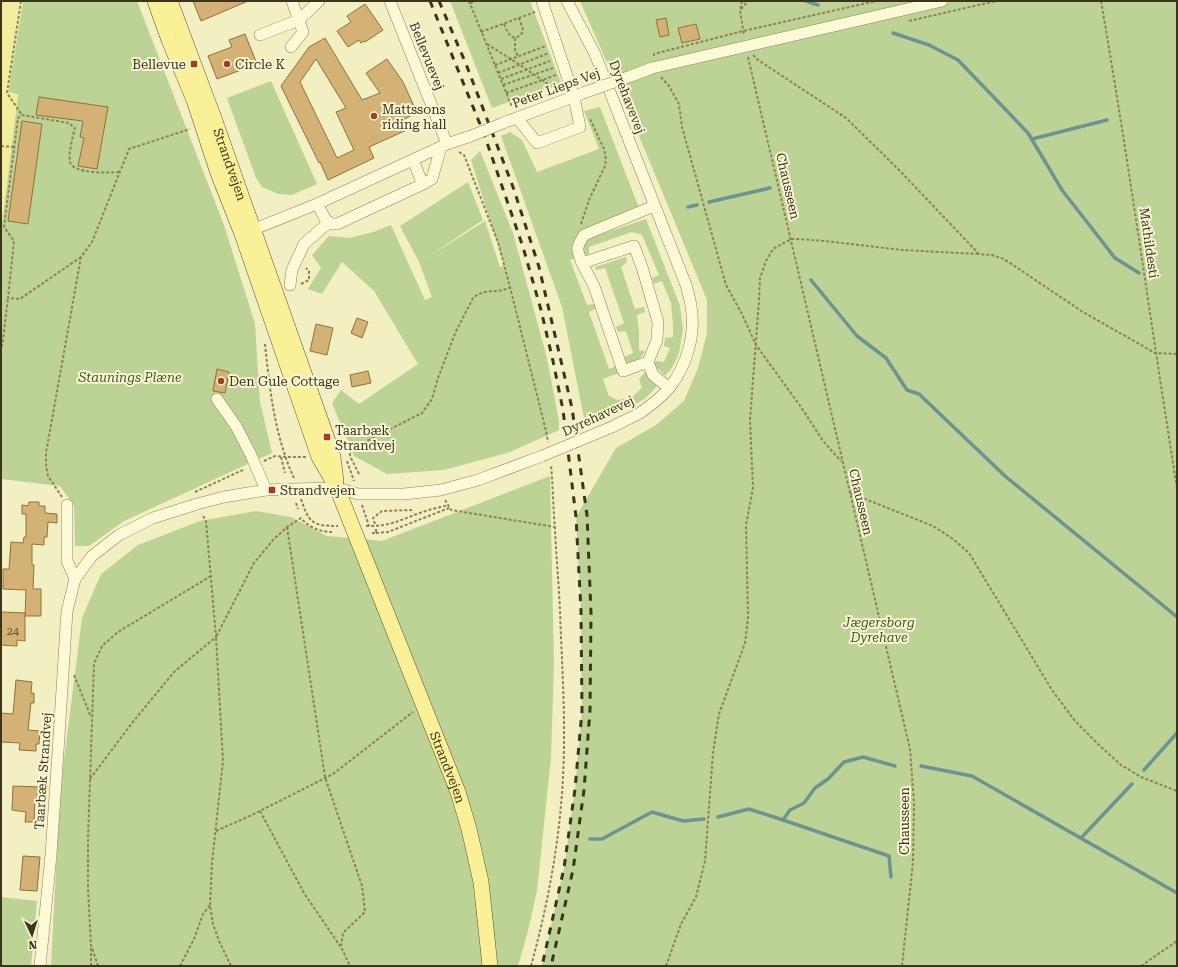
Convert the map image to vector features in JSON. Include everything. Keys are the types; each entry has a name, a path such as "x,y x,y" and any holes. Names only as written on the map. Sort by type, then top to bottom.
{"main road":[{"name":"Strandvejen","path":"155,1 176,37 206,95 319,457 337,488 458,792 469,829 481,882 490,966"},
{"name":"Strandvejen","path":"170,1 176,37 201,125 248,232"}],"street":[{"path":"291,47 303,32 292,1"},
{"path":"260,35 299,20 319,1"},
{"name":"Bellevuevej","path":"390,1 444,146"},
{"path":"516,118 537,143 580,127 575,96 542,1"},
{"name":"Dyrehavevej","path":"337,488 358,494 404,494 441,490 478,480 547,454 612,427 639,413 653,403 669,388 681,370 689,350 693,326 692,306 686,285 595,54 567,1"},
{"name":"Peter Lieps Vej","path":"248,232 318,204 444,146 652,68 942,1"},
{"path":"318,204 326,220 330,224 337,224 422,185 432,179 444,146"},
{"path":"413,160 422,185"},
{"path":"648,362 623,371 594,286 577,251 578,245 584,235 654,206"},
{"path":"290,285 292,270 304,244 329,222"},
{"path":"582,263 634,246 642,267 658,322 657,340 648,362 653,375 669,388"},
{"path":"217,399 236,426 266,490"},
{"name":"Taarbæk Strandvej","path":"40,966 51,855 67,611 75,580 92,556 119,535 153,518 224,497 266,490 337,488"},
{"path":"67,505 67,561 75,580"}],"path":[{"path":"21,1 7,93 22,115 69,123 75,128 70,155 70,162 73,166 93,172 119,172"},
{"path":"476,1 470,2 516,118"},
{"path":"740,10 742,1"},
{"path":"740,10 748,1"},
{"path":"843,463 823,441 802,407 756,345 742,314 726,285 682,127 679,104 669,86 652,68 654,54 743,31 876,1"},
{"name":"Mathildesti","path":"1101,1 1128,160 1155,353 1177,488"},
{"name":"Chausseen","path":"740,10 746,47 910,749 914,803 913,862 902,966"},
{"path":"482,32 531,13"},
{"path":"515,38 518,37 523,31 519,18"},
{"path":"504,24 509,35 515,38"},
{"path":"515,38 515,50 518,57"},
{"path":"486,43 520,64 542,80 575,96"},
{"path":"746,47 758,60 846,118 900,171 979,254"},
{"path":"495,65 518,57 561,57"},
{"path":"498,73 520,64 561,57"},
{"path":"500,79 561,57"},
{"path":"503,86 535,75 561,57"},
{"path":"506,93 542,80 561,57"},
{"path":"2,347 14,241 4,227 18,118 22,115"},
{"path":"579,228 589,200 605,166 606,160 604,149 589,116"},
{"path":"8,298 20,299 81,257 92,242 129,149 201,125"},
{"path":"1,146 14,147"},
{"path":"444,146 464,155 498,242 546,431 547,454 552,476 564,701 563,776 552,874 540,933 531,966"},
{"path":"666,966 681,924 696,897 705,861 713,753 719,714 745,643 748,618 746,525 753,488 750,420 760,278 772,249 791,239 824,241 902,250 992,255 1004,260 1083,312 1155,353 1177,354"},
{"path":"67,505 48,476 46,452 81,257"},
{"path":"360,474 350,456 350,452 359,445 422,413 432,399 438,378 456,331 473,298 483,292 504,291 510,287"},
{"path":"265,342 275,416 285,457 292,472"},
{"path":"192,493 275,456 307,457"},
{"path":"346,456 352,473"},
{"path":"281,457 285,473"},
{"path":"850,493 933,526 953,539 969,553 1052,690 1075,721 1121,765 1141,777 1177,791"},
{"path":"358,494 369,526 374,527 392,524 430,510 448,507 451,510 554,527"},
{"path":"296,502 298,509"},
{"path":"303,503 307,515 311,521 328,526"},
{"path":"197,504 206,521 216,637 223,761 210,905 213,924 231,966"},
{"path":"372,533 388,532 448,507"},
{"path":"375,524 373,518 382,511 412,510 413,513"},
{"path":"89,780 132,723 174,672 216,637 254,563 273,540 287,527 300,518 306,524 317,530 332,532"},
{"path":"287,527 325,777 362,886 364,912 343,933 341,947"},
{"path":"91,966 88,846 94,664 102,646 118,632 211,576"},
{"path":"64,664 71,666 92,718"},
{"path":"216,831 260,811 333,774 423,703"},
{"path":"260,811 304,893 341,947 350,966"},
{"path":"180,966 194,939 203,914 210,905"},
{"path":"1141,966 1177,941"},
{"path":"91,945 98,966"}],"green space":[{"name":"Staunings Plæne","path":"23,1 137,1 224,225 255,324 260,402 272,453 124,521 89,546 75,546 74,506 60,486 1,479 1,231 18,95 8,93"},
{"path":"450,1 530,1 561,83 492,108"},
{"name":"Jægersborg Dyrehave","path":"580,1 1177,1 1177,966 542,966 564,868 575,789 582,711 581,611 576,517 616,448 656,425 684,401 698,368 707,333 707,300 637,131"},
{"path":"271,81 317,184 292,195 278,194 262,187 256,178 227,98"},
{"path":"600,107 639,208 581,233 575,258 570,260 587,305 594,304 595,309 589,312 609,369 616,366 619,373 603,379 609,396 618,400 632,397 642,388 639,379 645,372 658,384 644,399 635,404 616,412 584,418 562,307 501,136 510,132 522,140 537,172 599,149 584,111"},
{"path":"480,151 513,233 547,358 559,421 559,430 510,452 444,470 387,474 354,456 332,403 341,390 359,404 418,364 374,291 342,262 322,294 308,289 321,268 312,255 329,236 350,238 373,232 391,225 425,300 432,297 419,262 400,226 468,182 483,220 423,260 485,221 500,267 504,265 471,160"},
{"path":"646,219 680,306 683,329 679,353 672,368 665,376 654,365 656,361 664,362 670,348 664,346 665,338 673,337 671,303 662,281 654,284 652,278 659,275 642,235 632,232 589,247 589,255 584,254 582,247 587,239"},
{"path":"626,257 627,262 621,267 635,309 644,307 645,312 637,315 639,350 645,351 638,359 627,363 624,357 633,353 626,331 618,332 616,327 624,323 605,268 596,270 595,267"},
{"path":"550,476 554,664 551,758 537,891 518,966 51,966 60,791 82,618 101,574 138,545 200,521 256,511 291,517 327,536 382,541"},
{"path":"1,897 37,901 31,966 1,966"}],"sand":[{"path":"1,1 23,1 8,92 18,94 1,231"}],"building":[{"path":"193,1 248,1 201,21"},
{"path":"365,4 383,30 365,42 364,41 361,43 359,40 348,47 337,31 351,22 347,16"},
{"path":"666,18 669,35 660,37 656,20"},
{"path":"696,24 700,39 682,43 678,28"},
{"path":"245,34 257,64 217,79 208,56 232,47 229,40"},
{"path":"325,38 362,100 380,93 366,73 387,59 403,82 417,113 404,119 409,129 369,147 374,158 328,180 281,86 309,47","holes":["316,59 346,108 336,112 354,150 337,158 300,82"]},
{"path":"39,97 108,107 97,169 78,166 84,138 80,137 83,121 36,115"},
{"path":"22,121 42,124 28,224 8,221"},
{"path":"357,318 368,322 362,338 351,333"},
{"path":"316,324 333,328 327,355 310,351"},
{"name":"Den Gule Cottage","path":"217,369 229,372 225,393 213,391"},
{"path":"368,371 371,383 352,387 350,375"},
{"path":"29,502 39,502 39,506 45,506 45,513 57,514 57,523 48,522 47,537 44,537 44,545 32,544 32,565 34,565 33,589 41,589 41,616 25,616 26,590 3,589 3,569 9,569 11,542 23,543 24,537 26,537 26,514 22,514 22,505 28,506"},
{"path":"1,612 25,613 25,641 17,640 17,646 1,645"},
{"path":"16,680 32,682 31,693 34,693 34,703 31,703 28,730 40,731 39,744 36,744 36,751 19,750 20,743 1,742 1,713 13,714"},
{"path":"13,786 41,787 40,799 35,798 34,822 25,822 26,812 12,810"},
{"path":"23,856 40,857 37,891 20,890"}],"waterway":[{"path":"806,1 818,5"},
{"path":"893,33 929,45 958,60 1028,133 1062,190 1115,258 1139,273"},
{"path":"1032,139 1107,120"},
{"path":"709,202 770,188"},
{"path":"688,207 697,205"},
{"path":"811,280 857,336 886,358 907,390 919,394 1005,476 1177,617"},
{"path":"1144,770 1177,733"},
{"path":"718,817 749,809 783,820 790,810 804,803 815,788 828,779 844,762 863,757 895,766"},
{"path":"921,766 972,776 1177,893"},
{"path":"1081,838 1132,784"},
{"path":"590,839 602,839 652,812 683,821 704,819"},
{"path":"783,820 889,856 891,877"}],"railway":[{"path":"430,1 484,134 523,247 541,310 563,410 576,517 581,611 582,711 575,789 564,868 542,966"},
{"path":"439,1 466,64 513,187 539,267 572,408 587,515 591,613 590,710 584,790 573,870 551,966"}],"place":[{"name":"Bellevue","path":"194,64"},
{"name":"Circle K","path":"227,64"},
{"name":"Mattssons riding hall","path":"374,116"},
{"name":"Den Gule Cottage","path":"221,381"},
{"name":"Taarbæk Strandvej","path":"327,437"},
{"name":"Strandvejen","path":"272,490"}]}
